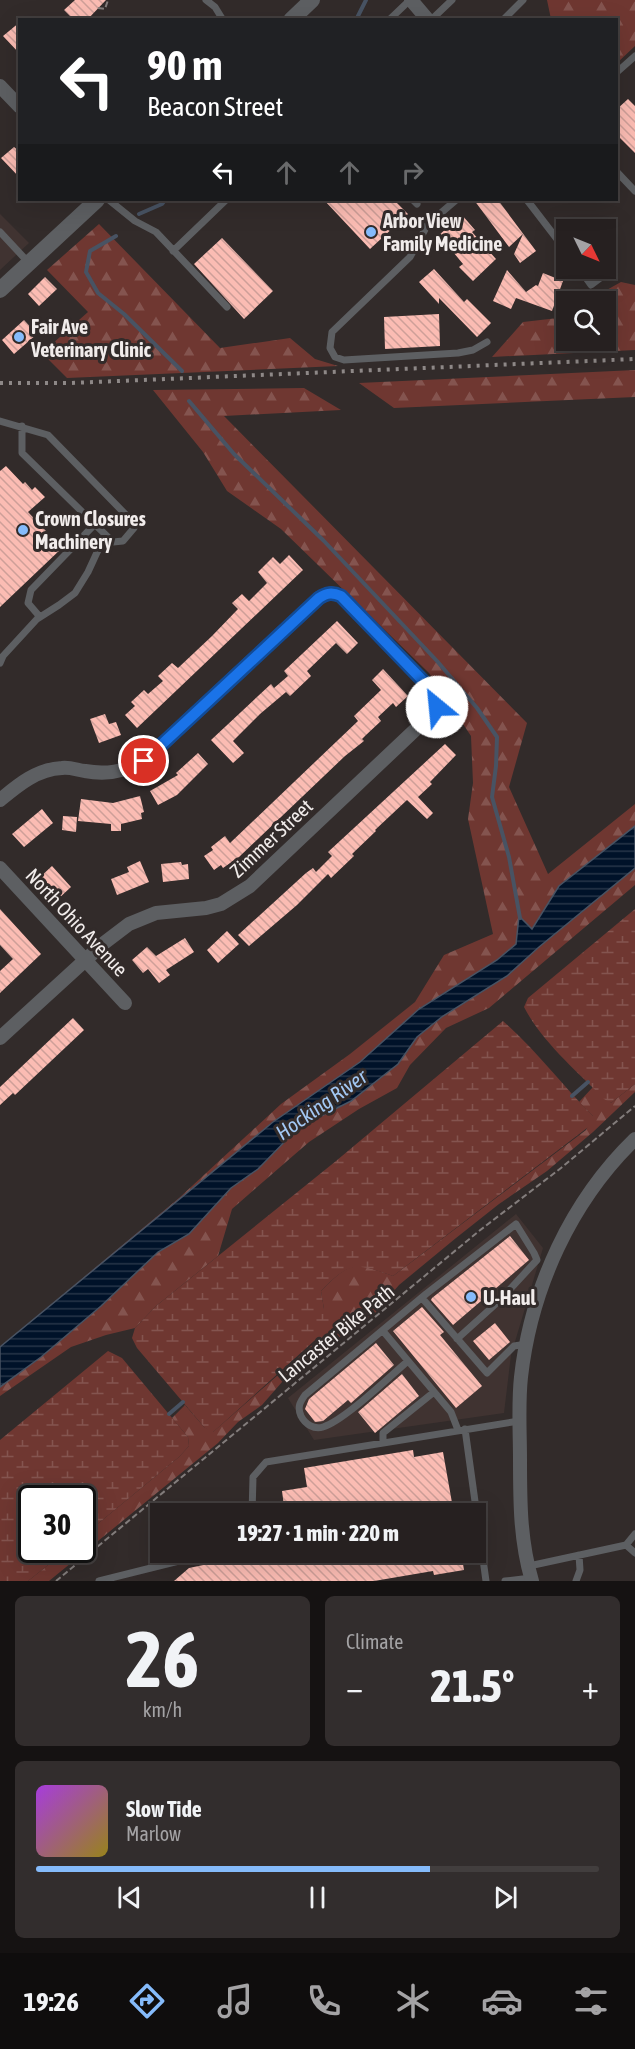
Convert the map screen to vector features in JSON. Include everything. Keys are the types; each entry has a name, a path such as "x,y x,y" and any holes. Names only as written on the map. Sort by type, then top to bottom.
{"street":[{"path":"293,18 312,0"},
{"path":"410,0 428,18"},
{"path":"0,86 18,104"},
{"path":"0,290 96,201"},
{"name":"Zimmer Street","path":"0,800 35,774 52,769 71,768 112,773 144,761 326,593 334,592 341,596 428,686 437,702 434,712 264,874 236,897 206,908 167,911 142,917 117,932 0,1038"},
{"name":"North Ohio Avenue","path":"0,868 124,1003"},
{"path":"531,1575 521,1532 520,1390 526,1344 544,1263 593,1187 633,1144"}],"lane":[{"path":"206,0 215,7 223,18"},
{"path":"392,18 410,0"},
{"path":"432,18 452,0"},
{"path":"505,18 523,0"},
{"path":"618,71 635,56"},
{"path":"618,173 635,191"},
{"path":"110,201 135,221 156,232 227,307"},
{"path":"173,251 225,201"},
{"path":"455,201 428,224 411,257 332,332 330,348 335,357 344,360 458,353 473,350 488,342"},
{"path":"528,201 556,237"},
{"path":"1,235 29,263"},
{"path":"587,279 591,285 599,279"},
{"path":"0,421 22,426 48,435 131,520 134,528 123,541 112,542 22,453 22,426"},
{"path":"40,617 28,603 31,590 95,524"},
{"path":"0,663 3,656 40,617 75,592 88,572 105,535"},
{"path":"408,1361 341,1417 323,1427 312,1428 303,1420 298,1411 305,1395 516,1224 544,1263 457,1339"},
{"path":"422,1298 487,1373 514,1346 526,1344"},
{"path":"383,1331 451,1412 461,1430 486,1581"},
{"path":"383,1443 383,1433 434,1392"},
{"path":"252,1503 253,1477 266,1462 519,1421"},
{"path":"505,1581 531,1575 579,1555 626,1545 635,1534"},
{"path":"626,1545 635,1553"},
{"path":"576,1581 580,1570 579,1555"},
{"path":"99,1581 172,1563"}],"path":[{"path":"98,8 105,9 108,0"},
{"name":"Lancaster Bike Path","path":"56,1581 479,1231 561,1168 635,1106"}],"shaded area":[{"path":"0,214 29,243 0,270"},
{"name":"U-Haul","path":"516,1214 543,1248 511,1355 504,1413 314,1440 288,1398"}],"green space":[{"path":"547,0 635,0 635,46 618,62 618,18 551,18"},
{"path":"99,224 220,348 290,338 315,359 338,366 67,378 42,353 88,312 47,270"},
{"path":"621,282 635,285 635,350 616,351 616,291 605,291"},
{"path":"556,318 556,351 615,351 492,357 523,322"},
{"path":"635,370 635,397 394,408 359,383"},
{"path":"304,388 341,410 224,416 527,723 509,787 548,874 635,804 635,885 489,1008 446,1028 410,1065 397,1088 359,1109 309,1142 232,1209 218,1256 156,1306 135,1328 71,1347 0,1396 0,1347 179,1198 281,1104 350,1054 415,1002 444,955 493,934 468,819 473,783 471,736 429,673 281,529 227,491 203,452 153,390"},
{"path":"635,909 635,1084 611,1103 604,1099 550,1044 524,1007 528,998"},
{"path":"503,1021 593,1116 595,1122 393,1276 362,1267 354,1267 339,1274 321,1291 324,1309 335,1322 212,1433 204,1427 137,1348 132,1338 135,1328 156,1306 336,1161"},
{"path":"635,1084 635,1092 593,1132 547,1171 499,1204 399,1285 375,1313 331,1343 282,1382 262,1405 238,1422 218,1443 96,1543 96,1525 179,1457 189,1446 188,1437 172,1418 185,1405 204,1427 213,1432 318,1340 324,1309 321,1291 339,1274 347,1269 361,1267 393,1276 586,1130 593,1116 579,1102 593,1087 611,1103"},
{"path":"108,1351 122,1358 188,1437 189,1446 179,1457 96,1525 96,1485 18,1485 18,1563 51,1563 28,1581 0,1581 0,1440"},
{"path":"51,1563 71,1563 49,1581 28,1581"}],"water":[{"name":"Hocking River","path":"635,826 635,868 507,976 443,1016 417,1037 398,1064 351,1101 299,1127 258,1169 231,1188 189,1234 158,1252 101,1306 41,1357 0,1387 0,1347 273,1122 360,1062 419,1009 497,960 516,944 519,916 532,929 559,886"}],"building":[{"path":"75,0 106,0 89,18 72,18 64,10"},
{"path":"18,24 18,52 3,36"},
{"path":"628,99 635,106 635,153 618,136 618,108"},
{"path":"14,147 18,150 18,176 1,158"},
{"name":"Arbor View Family Medicine","path":"325,201 395,201 408,214 370,249"},
{"path":"475,201 499,201 536,251 520,263 514,254 523,234 509,247"},
{"path":"462,215 475,230 472,232 496,259 473,281 459,267 463,264 439,235"},
{"path":"222,238 273,291 244,319 194,264"},
{"path":"434,269 464,302 467,299 491,323 477,337 439,298 439,304 419,282"},
{"path":"507,270 526,292 538,286 543,273 563,281 559,291 556,291 552,311 516,298 511,309 493,301"},
{"path":"45,277 57,289 39,306 28,294"},
{"path":"439,314 440,346 385,349 384,317"},
{"name":"Fair Ave Veterinary Clinic","path":"24,320 37,334 14,354 2,340"},
{"name":"Crown Closures Machinery","path":"6,466 23,484 25,482 32,490 35,487 45,497 28,512 62,548 0,607 0,471"},
{"path":"289,555 303,570 137,728 125,715 135,706 131,702 144,690 148,694 163,681 158,676 172,663 178,668 212,636 238,609 232,603 242,594 249,601 267,583 258,572 273,557 280,564"},
{"path":"337,621 358,643 347,654 336,643 307,671 311,676 290,696 286,692 260,714 233,741 244,753 233,763 211,740 271,684 274,688 288,676 284,671"},
{"path":"383,669 408,696 396,707 393,703 378,717 381,721 362,739 364,741 345,756 239,857 223,868 221,865 214,870 204,856 213,850 211,847 225,836 230,843 358,721 354,716 381,690 372,680"},
{"path":"105,714 109,724 116,722 121,735 99,743 90,719"},
{"path":"445,744 456,755 418,797 433,813 427,819 407,800 375,830 352,854 354,856 331,878 328,874 297,905 249,946 238,935 306,873 313,868 316,872 332,856 328,852"},
{"path":"198,753 208,764 177,795 158,805 150,791 178,775 176,773"},
{"path":"140,796 144,812 141,813 142,819 121,824 121,831 111,831 111,824 78,821 81,799 113,803"},
{"path":"42,809 53,823 24,847 12,834"},
{"path":"63,816 77,817 76,832 62,830"},
{"path":"140,861 149,882 117,895 111,879 129,872 127,867"},
{"path":"181,862 182,865 188,864 189,879 163,882 161,864"},
{"path":"52,866 71,887 57,900 38,879"},
{"path":"0,909 41,954 0,993 0,971 13,959 0,945"},
{"path":"227,931 239,944 218,963 207,950"},
{"path":"185,938 194,952 166,970 170,975 159,983 148,969 143,973 132,960 147,947 156,956"},
{"path":"73,1018 84,1030 15,1095 13,1093 0,1105 0,1087"},
{"path":"510,1236 529,1260 453,1325 431,1300 432,1298"},
{"path":"422,1307 444,1332 440,1335 482,1386 456,1408 393,1331"},
{"path":"495,1323 510,1342 489,1360 473,1341"},
{"path":"376,1343 394,1365 351,1403 348,1400 323,1421 315,1422 305,1409 309,1399"},
{"path":"402,1374 419,1396 375,1433 358,1412"},
{"path":"413,1450 414,1457 443,1452 452,1503 284,1503 282,1491 307,1487 304,1468"},
{"path":"213,1563 463,1563 464,1570 434,1575 433,1571 374,1581 174,1581 189,1568"}],"waterway":[{"path":"357,18 366,0"},
{"path":"139,214 164,201"},
{"path":"116,236 90,251 86,272 98,293 124,314 182,371"},
{"path":"189,401 234,454 323,540 437,661 477,708 497,737 492,797 509,857 520,918"},
{"path":"572,1096 588,1082"},
{"path":"169,1414 183,1402"}],"railway":[{"path":"0,383 72,383 635,359"}],"place":[{"name":"Arbor View Family Medicine","path":"371,232"},
{"name":"Fair Ave Veterinary Clinic","path":"19,337"},
{"name":"Crown Closures Machinery","path":"23,530"},
{"name":"U-Haul","path":"471,1297"}],"route":[{"path":"144,761 220,692 280,633 326,593 334,592 341,596 428,686 435,696 437,707"}]}
